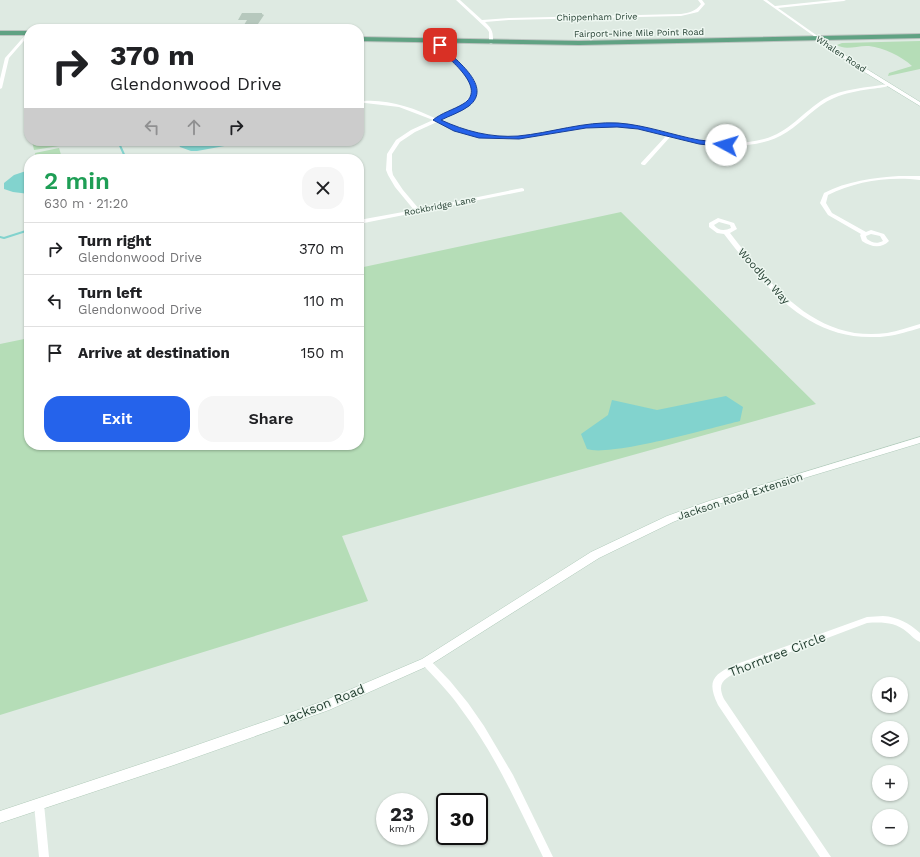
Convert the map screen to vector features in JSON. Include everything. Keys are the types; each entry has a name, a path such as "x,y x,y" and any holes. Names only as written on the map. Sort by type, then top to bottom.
{"main road":[{"path":"0,33 24,33"},
{"name":"Fairport-Nine Mile Point Road","path":"364,39 491,43 624,43 920,36"}],"street":[{"path":"458,0 491,30 491,43"},
{"name":"Chippenham Drive","path":"482,21 681,15 700,9 703,4 700,0"},
{"name":"Whalen Road","path":"765,0 818,38 920,104"},
{"path":"774,7 844,0"},
{"path":"0,88 8,58 24,39"},
{"path":"417,210 389,172 388,157 397,142 408,134 467,105 474,93 475,87 469,76 440,48 440,41"},
{"path":"365,102 394,104 467,133 493,138 519,138 581,126 607,125 638,127 699,142 726,145 764,141 784,134 822,103 834,97 890,86"},
{"path":"643,164 670,135"},
{"path":"864,233 830,214 823,203 826,194 841,188 890,177 908,176 920,178"},
{"name":"Rockbridge Lane","path":"364,221 522,190"},
{"name":"Woodlyn Way","path":"726,232 755,270 791,306 814,323 839,332 870,336 895,334 920,326"},
{"name":"Jackson Road Extension","path":"426,662 595,555 670,519 712,503 920,440"},
{"name":"Thorntree Circle","path":"826,857 721,702 716,689 716,682 720,677 737,668 867,620 888,618 905,625 920,638"},
{"path":"426,662 452,688 487,738 501,762 548,857"},
{"name":"Jackson Road","path":"0,817 174,759 325,706 426,662"},
{"path":"39,804 44,857"}],"green space":[{"path":"920,41 920,69 888,76 889,73 912,66 898,56 880,49 869,46 844,48 837,45 842,43"},
{"path":"33,146 59,146 34,150"},
{"path":"59,148 61,154 35,154"},
{"path":"621,212 816,404 342,536 368,601 0,715 0,344 24,339 24,450 364,450 364,267"}],"water":[{"path":"224,146 197,151 191,151 180,147"},
{"path":"24,172 24,193 4,189 4,183 14,175"},
{"path":"726,396 743,407 740,421 661,441 617,449 587,449 581,434 608,415 612,400 657,410"}],"building":[{"path":"242,13 262,13 264,15 258,24 245,24 247,20 238,20"}],"waterway":[{"path":"120,146 124,154"},
{"path":"0,237 4,238 24,232"}],"route":[{"path":"440,45 440,48 469,76 475,87 471,100 467,105 460,110 436,120 467,133 493,138 519,138 576,127 617,125 638,127 699,142 726,145"}]}
